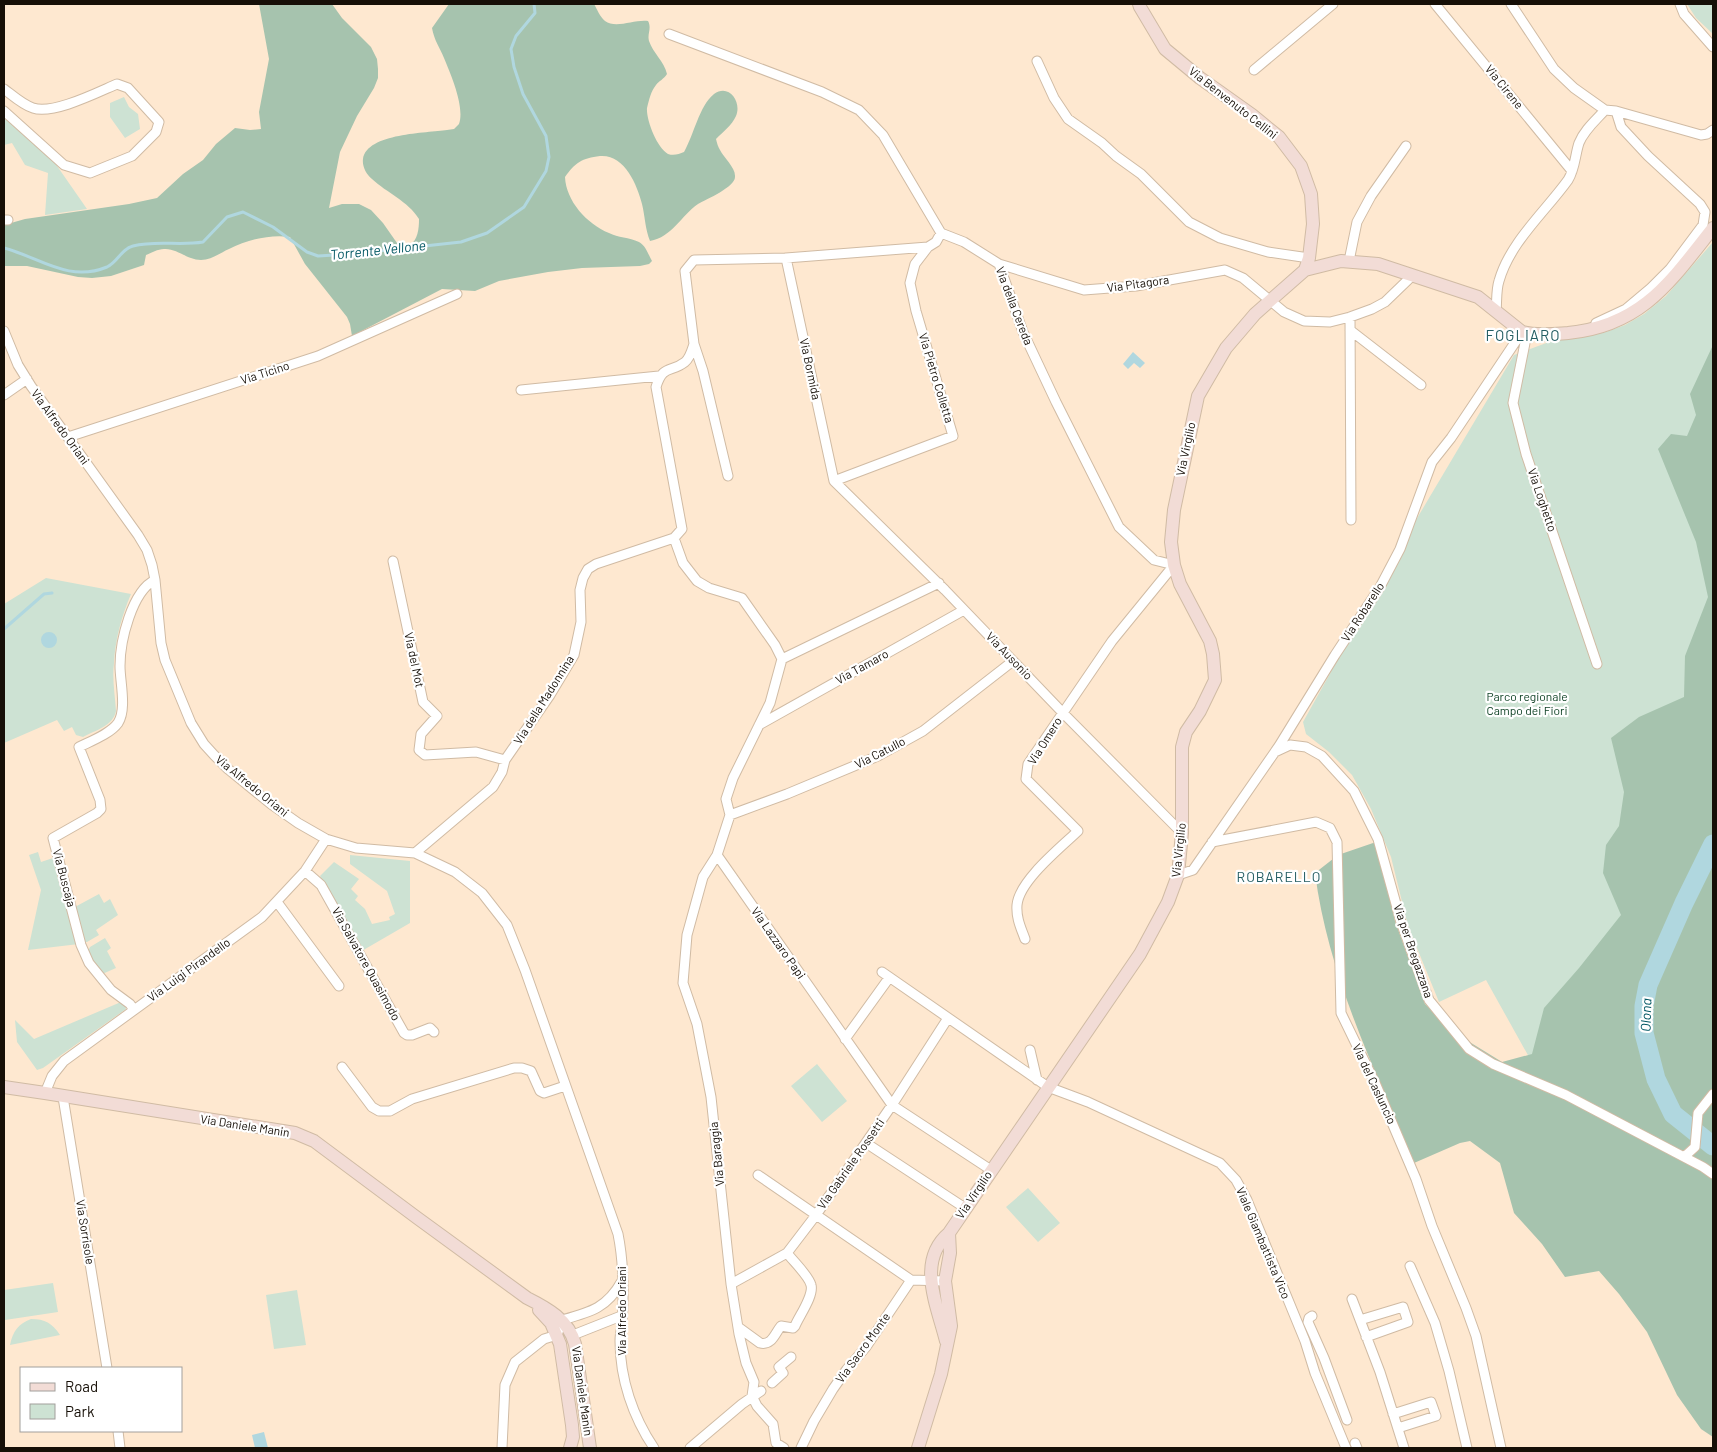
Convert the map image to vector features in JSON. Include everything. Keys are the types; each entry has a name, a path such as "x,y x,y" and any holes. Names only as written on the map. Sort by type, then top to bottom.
{"main road":[{"name":"Via Benvenuto Cellini","path":"1139,4 1165,49 1200,78 1279,137 1302,166 1311,194 1312,224 1307,264"},
{"path":"1307,264 1342,261 1378,264 1478,297 1525,332 1543,335 1582,331 1605,326 1629,316 1651,300 1686,262 1713,228"},
{"name":"Via Virgilio","path":"918,1448 941,1374 951,1326 945,1282 950,1253 949,1233 991,1170 1042,1083 1144,946 1168,902 1178,875 1182,833 1182,747 1186,732 1200,711 1215,680 1210,641 1180,584 1174,565 1171,542 1174,510 1198,396 1226,348 1255,314 1307,264"},
{"name":"Via Daniele Manin","path":"4,1087 295,1133 314,1141 527,1298 562,1320 572,1335 590,1448"},
{"path":"948,1346 931,1281 932,1262 936,1246 949,1233"},
{"name":"Via Daniele Manin","path":"527,1298 551,1323 558,1335 572,1420 570,1448"}],"street":[{"path":"1254,70 1333,4"},
{"name":"Via Cirene","path":"1435,4 1572,171"},
{"path":"1511,4 1554,69 1574,88 1605,110 1616,111 1702,135 1713,130"},
{"path":"1680,4 1684,14 1713,47"},
{"path":"669,34 822,92 859,110 883,135 941,233"},
{"path":"1037,60 1054,98 1068,119 1141,174 1189,222 1228,241 1307,264"},
{"path":"4,89 32,108 46,110 82,99 118,84 128,88 159,122 156,132 132,156 90,173 64,165 4,111"},
{"path":"1496,312 1499,281 1513,250 1568,179 1582,136 1605,110"},
{"path":"1582,331 1626,309 1651,288 1670,269 1703,225 1705,212 1700,204 1648,156 1621,127 1616,111"},
{"path":"1349,261 1357,222 1371,196 1406,146"},
{"name":"Via Pietro Colletta","path":"834,482 953,436 916,311 910,283 915,264 928,247 936,242 941,233"},
{"name":"Via della Cereda","path":"941,233 964,242 999,264 1023,332 1119,527 1154,560 1174,565"},
{"path":"728,476 704,371 694,344 685,271 694,260 786,258 928,247"},
{"name":"Via Bormida","path":"786,258 834,482"},
{"name":"Via Pitagora","path":"999,264 1084,290 1136,286 1225,270 1243,278 1284,312 1304,320 1330,322 1350,317 1385,302 1412,275"},
{"name":"Via Ticino","path":"68,437 318,356 457,294"},
{"path":"1350,317 1351,520"},
{"path":"1350,330 1421,385"},
{"name":"Via Alfredo Oriani","path":"4,331 18,365 27,379 147,550 155,580 161,643 191,723 204,744 228,769 298,824 326,839 356,848 414,853 455,872 482,893 506,925 525,970 618,1234 623,1279 620,1340 624,1384 642,1431 654,1448"},
{"name":"Via Robarello","path":"1178,875 1193,870 1275,752 1334,655 1380,586 1400,549 1432,462 1525,332"},
{"name":"Via Loghetto","path":"1525,332 1513,403 1526,454 1597,664"},
{"path":"694,344 685,362 666,370 659,376 656,387 682,529 674,538 683,563 697,581 709,588 742,598 775,645 782,659 770,703 733,778 726,800 730,814 717,855"},
{"path":"521,390 659,376"},
{"path":"4,395 27,379"},
{"name":"Via Ausonio","path":"834,482 939,583 1062,713 1182,833"},
{"name":"Via della Madonnina","path":"414,853 493,788 502,772 505,760 550,695 574,655 581,622 580,590 588,569 596,564 674,538"},
{"name":"Via del Mot","path":"393,561 423,702 437,716 421,734 419,750 425,755 476,752 505,760"},
{"name":"Via Omero","path":"1025,939 1018,921 1017,904 1027,881 1078,830 1026,779 1028,764 1112,641 1174,565"},
{"name":"Via Buscaja","path":"134,1010 130,1004 111,990 89,963 81,945 53,838 101,809 100,800 79,747 110,730 120,718 122,710 121,651 132,608 149,583 155,580"},
{"path":"782,659 939,583"},
{"name":"Via Tamaro","path":"759,725 964,610"},
{"name":"Via Catullo","path":"730,814 787,794 878,756 923,730 1013,661"},
{"name":"Via per Bregazzana","path":"1275,752 1290,745 1306,747 1322,756 1354,791 1378,839 1401,922 1429,1000 1469,1049 1493,1064 1566,1095 1713,1174"},
{"name":"Via del Casluncio","path":"1212,842 1316,822 1330,828 1337,842 1340,1013 1376,1084 1466,1308 1476,1336 1501,1448"},
{"name":"Via Luigi Pirandello","path":"46,1093 52,1076 64,1061 262,917 305,871 326,839"},
{"name":"Via Lazzaro Papi","path":"717,855 892,1105 991,1170"},
{"name":"Via Baraggia","path":"717,855 703,877 687,935 683,983 697,1024 711,1097 731,1284 746,1363 754,1382 752,1396 757,1406 773,1424 776,1443 784,1448"},
{"name":"Via Salvatore Quasimodo","path":"305,871 321,885 404,1033 412,1035 430,1028 434,1032"},
{"path":"277,902 339,986"},
{"name":"Viale Giambattista Vico","path":"845,1039 885,975 1042,1083 1088,1102 1220,1163 1236,1180 1247,1200 1305,1341 1316,1374 1346,1448"},
{"name":"Via Gabriele Rossetti","path":"731,1284 787,1253 818,1216 948,1018"},
{"path":"1030,1050 1042,1083"},
{"path":"342,1066 372,1107 379,1111 390,1111 412,1099 514,1068 522,1068 532,1072 540,1090 544,1093 565,1086"},
{"path":"1684,1157 1694,1147 1698,1114 1713,1094"},
{"name":"Via Sorrisole","path":"63,1096 108,1367"},
{"path":"866,1142 965,1208"},
{"path":"758,1175 911,1280 945,1282"},
{"path":"738,1327 764,1344 770,1342 782,1326 793,1328 795,1326 811,1294 812,1287 808,1279 787,1253"},
{"path":"1410,1266 1435,1323 1449,1371 1467,1448"},
{"path":"502,1448 505,1385 515,1362 544,1339 558,1335 562,1320 607,1303 623,1279"},
{"name":"Via Sacro Monte","path":"801,1448 833,1389 866,1347 911,1280"},
{"path":"1352,1299 1380,1372 1404,1448"},
{"path":"1360,1320 1403,1307 1408,1322 1366,1337"},
{"path":"1382,1313 1387,1329"},
{"path":"572,1335 622,1316"},
{"path":"1312,1316 1308,1322 1330,1368 1347,1420"},
{"path":"772,1382 783,1373 779,1367 791,1356"},
{"path":"1316,1374 1330,1368"},
{"path":"690,1448 752,1396 761,1391"},
{"path":"1393,1414 1432,1402 1436,1416 1398,1428"},
{"path":"1412,1408 1417,1422"},
{"path":"118,1432 120,1448"}],"green space":[{"path":"259,4 332,4 342,18 371,47 377,59 378,78 340,152 329,208 342,204 359,204 371,210 397,243 409,246 412,244 419,227 419,219 409,207 370,177 364,167 363,159 367,150 386,139 454,129 459,124 459,100 432,28 449,4 594,4 605,21 609,23 620,24 648,21 650,26 649,41 667,74 654,87 647,108 648,119 656,140 668,154 674,155 684,152 704,106 709,99 719,91 729,92 736,100 736,116 716,139 719,149 734,170 734,181 720,192 698,204 670,231 658,239 650,241 640,196 633,179 623,165 608,157 588,158 572,168 565,177 569,195 579,211 593,224 612,235 635,240 641,244 652,261 649,264 548,272 499,281 475,291 442,289 352,336 347,317 305,264 290,237 275,236 251,240 205,260 191,258 169,249 159,250 146,255 144,265 111,276 92,278 78,277 27,266 4,266 4,225 25,219 129,204 157,198 183,174 203,160 216,144 235,128 261,129 259,112 269,59"},
{"path":"1687,4 1713,4 1713,34 1696,18"},
{"path":"124,97 129,107 138,114 140,129 125,138 110,117 110,103"},
{"path":"4,118 55,163 87,209 45,215 48,173 25,165 12,143 4,145"},
{"name":"Parco regionale Campo dei Fiori","path":"1713,242 1713,1165 1539,1075 1486,980 1439,1002 1408,926 1391,857 1371,809 1352,775 1329,752 1306,734 1303,722 1413,525 1514,355 1549,342 1606,332 1625,325 1644,314 1666,296"},
{"path":"1713,345 1713,1437 1701,1429 1677,1395 1647,1332 1599,1271 1565,1277 1542,1244 1514,1213 1500,1163 1470,1141 1460,1143 1414,1163 1369,1057 1342,985 1321,911 1315,873 1338,855 1376,842 1395,921 1425,1004 1463,1038 1502,1062 1532,1054 1544,1008 1621,915 1603,873 1606,845 1619,826 1624,792 1611,738 1639,717 1684,697 1685,656 1708,597 1696,542 1658,449 1671,434 1687,436 1696,415 1690,394"},
{"path":"46,578 131,594 116,645 113,675 116,711 108,724 83,737 76,735 72,727 64,731 57,720 4,743 4,604"},
{"path":"38,852 41,862 53,858 79,944 28,950 41,890 29,855"},
{"path":"350,855 410,861 410,923 360,952 320,876 334,862 359,879 351,889 358,896 355,900 365,909 372,924 390,920 389,917 395,914 387,891 350,864"},
{"path":"99,894 104,903 110,899 118,915 96,930 99,935 84,942 73,908"},
{"path":"105,938 111,948 107,951 116,968 100,975 88,951 90,947"},
{"path":"121,1002 125,1005 126,1009 43,1068 37,1070 17,1042 15,1020 34,1039"},
{"path":"817,1064 847,1101 822,1122 791,1086"},
{"path":"1028,1188 1060,1223 1038,1242 1006,1207"},
{"path":"53,1283 58,1312 5,1320 4,1290"},
{"path":"297,1290 306,1345 274,1349 266,1295"},
{"path":"31,1319 48,1322 60,1335 10,1345 17,1329"}],"water":[{"path":"1133,352 1145,363 1140,368 1134,363 1128,369 1123,364"},
{"path":"46,632 52,632 57,637 55,646 46,648 41,643 41,637"},
{"path":"264,1432 268,1448 255,1448 252,1435"}],"waterway":[{"name":"Torrente Vellone","path":"4,248 54,267 79,272 93,271 111,265 125,250 133,246 150,243 203,242 227,217 243,212 273,227 307,252 318,256 461,242 487,233 524,207 546,171 549,157 546,136 523,94 514,67 511,49 516,36 535,13 534,4"},
{"path":"4,629 44,594 52,593"},
{"name":"Olona","path":"1713,844 1684,903 1648,985 1644,1006 1644,1033 1656,1079 1673,1114 1713,1146"}],"district":[{"name":"FOGLIARO","path":"1523,336"},
{"name":"ROBARELLO","path":"1279,877"}]}
